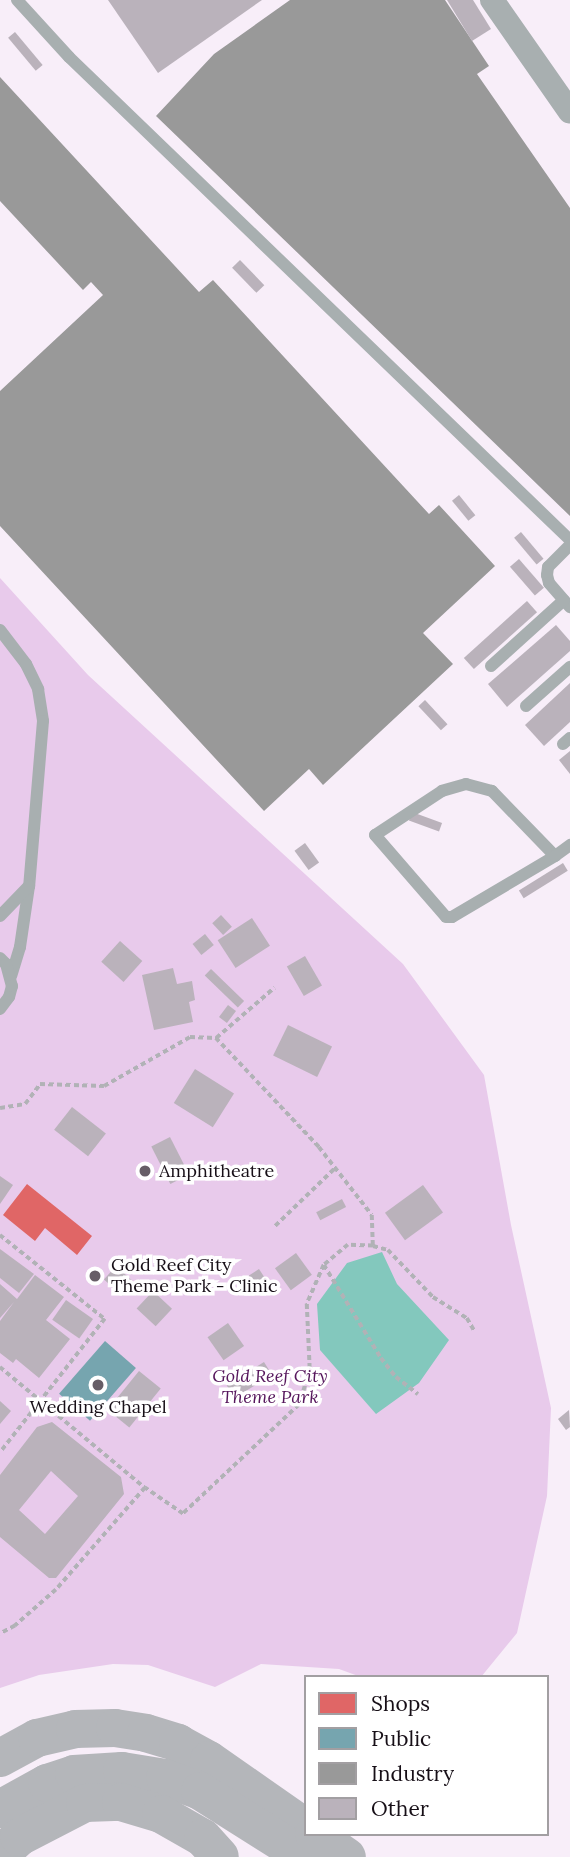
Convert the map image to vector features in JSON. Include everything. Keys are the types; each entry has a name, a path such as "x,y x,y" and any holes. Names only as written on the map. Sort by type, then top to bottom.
{"highway":[{"path":"0,1758 37,1738 75,1729 115,1728 146,1733 178,1743 209,1760 304,1827"},
{"path":"0,1809 47,1783 74,1774 122,1771 164,1778 200,1791 305,1857"},
{"path":"0,1855 19,1838 85,1803 121,1802 161,1814 202,1838 220,1857"},
{"path":"317,1836 347,1857"}],"street":[{"path":"492,0 570,112"}],"lane":[{"path":"17,0 69,57 570,542 548,567 547,575 549,583 567,604 491,666"},
{"path":"0,630 26,664 42,703 29,886 9,997 0,1009"},
{"path":"526,706 570,667"},
{"path":"555,856 492,791 466,784 442,792 375,835 446,917 452,917 555,856 570,845"},
{"path":"0,916 29,886"},
{"path":"0,958 11,975"}],"path":[{"path":"0,1108 25,1104 40,1084 104,1086 190,1037 216,1038 274,988"},
{"path":"216,1038 319,1147 372,1215 373,1246"},
{"path":"275,1226 335,1168"},
{"path":"0,1236 105,1319 0,1453"},
{"path":"0,1367 145,1488 183,1514 299,1405 310,1370 307,1304 324,1265 348,1245 373,1246 388,1250 433,1297 467,1318 475,1332"},
{"path":"324,1265 381,1358 418,1394"},
{"path":"0,1634 15,1626 56,1590 145,1488"}],"green space":[{"name":"Gold Reef City Theme Park","path":"0,578 88,675 403,964 484,1075 511,1225 551,1408 547,1496 517,1633 483,1675 356,1675 339,1669 261,1664 215,1687 148,1665 113,1664 39,1675 0,1688"}],"shaded area":[{"path":"382,1252 397,1284 449,1340 419,1383 376,1414 320,1350 317,1304 347,1263"}],"building: Shops":[{"path":"27,1184 92,1236 77,1255 45,1228 35,1241 3,1215"}],"building: Public":[{"path":"105,1341 136,1368 90,1421 59,1394"}],"building: Industry":[{"path":"290,0 445,0 489,66 477,74 570,208 570,516 156,116 214,54"},
{"path":"0,77 199,292 213,280 429,514 439,505 495,566 423,633 453,664 323,785 309,769 264,811 0,526 0,391 103,295 91,282 83,290 0,201"}],"building: Other":[{"path":"108,0 262,0 158,73"},
{"path":"447,0 473,0 491,29 472,41"},
{"path":"15,32 43,65 36,71 8,38"},
{"path":"240,260 264,285 256,293 232,268"},
{"path":"459,495 475,515 468,521 452,501"},
{"path":"521,532 543,559 537,565 514,538"},
{"path":"519,559 544,588 535,596 510,567"},
{"path":"527,601 537,612 474,669 464,658"},
{"path":"556,625 570,641 570,651 507,707 488,684"},
{"path":"570,683 570,722 544,746 525,725"},
{"path":"425,700 448,724 441,730 418,706"},
{"path":"570,751 570,774 559,760"},
{"path":"412,812 442,823 439,831 409,820"},
{"path":"305,843 319,862 309,870 294,851"},
{"path":"563,863 568,871 524,898 519,891"},
{"path":"221,915 232,927 223,935 212,923"},
{"path":"252,918 270,946 236,968 218,940"},
{"path":"205,934 214,945 201,955 193,944"},
{"path":"120,941 142,961 124,982 101,962"},
{"path":"305,956 322,985 304,996 287,966"},
{"path":"173,968 177,984 192,981 195,1000 189,1002 193,1022 154,1030 142,975"},
{"path":"211,969 244,1001 238,1007 205,975"},
{"path":"228,1005 236,1011 227,1023 219,1017"},
{"path":"288,1025 332,1046 317,1077 273,1056"},
{"path":"195,1069 234,1093 213,1127 174,1103"},
{"path":"72,1107 106,1133 88,1156 54,1130"},
{"path":"170,1137 189,1174 170,1184 151,1147"},
{"path":"0,1176 13,1185 0,1204"},
{"path":"423,1185 443,1213 405,1240 385,1213"},
{"path":"342,1199 346,1207 320,1220 316,1212"},
{"path":"0,1249 34,1274 19,1293 0,1278"},
{"path":"296,1253 312,1275 291,1290 275,1268"},
{"path":"116,1266 135,1283 123,1296 104,1279"},
{"path":"259,1269 270,1286 260,1292 249,1276"},
{"path":"35,1275 64,1297 46,1320 70,1339 39,1378 16,1359 13,1363 0,1353 0,1321 14,1302 0,1318 0,1284 17,1299"},
{"path":"153,1291 172,1309 156,1326 137,1309"},
{"path":"66,1300 93,1319 79,1339 52,1320"},
{"path":"228,1323 244,1346 224,1360 208,1337"},
{"path":"264,1362 272,1375 235,1398 227,1385"},
{"path":"139,1371 161,1389 129,1427 108,1410"},
{"path":"0,1401 11,1411 0,1424"},
{"path":"569,1410 570,1427 566,1430 558,1419"},
{"path":"52,1422 121,1477 124,1494 56,1578 49,1578 0,1537 0,1475 37,1427","holes":["51,1471 78,1496 45,1534 19,1510"]}],"place":[{"name":"Amphitheatre","path":"145,1171"},
{"name":"Gold Reef City Theme Park - Clinic","path":"95,1276"},
{"name":"Wedding Chapel","path":"98,1385"}]}
